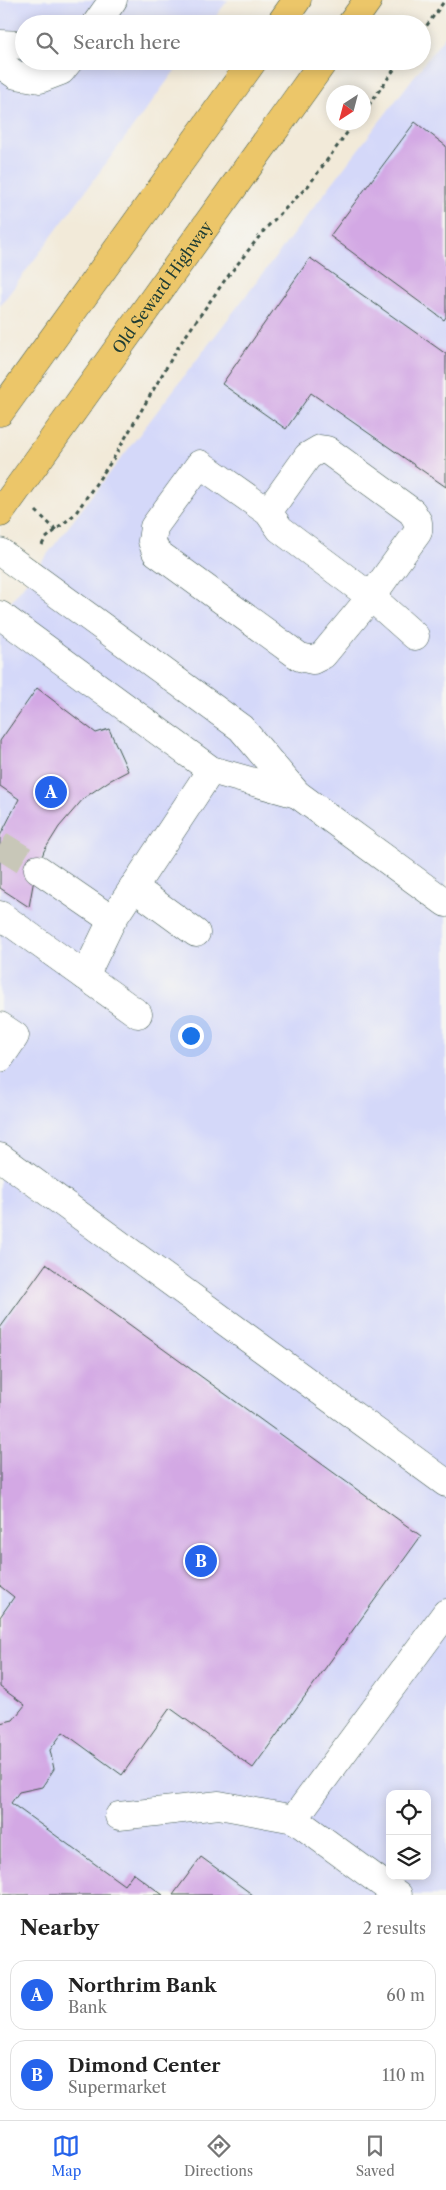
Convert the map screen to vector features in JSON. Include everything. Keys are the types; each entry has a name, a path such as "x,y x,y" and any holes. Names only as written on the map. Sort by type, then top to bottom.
{"main road":[{"path":"286,15 297,0"},
{"path":"357,15 368,0"},
{"path":"0,412 246,70"},
{"name":"Old Seward Highway","path":"0,513 318,70"}],"lane":[{"path":"102,15 113,0"},
{"path":"0,44 15,45"},
{"path":"0,64 16,75 40,79 62,70"},
{"path":"268,512 308,456 320,449 327,450 412,512 418,522 418,532 372,597 323,655 313,660 300,657 156,552 152,541 154,527 200,464 268,512 280,529 372,597 415,636"},
{"path":"0,552 241,728 297,794 446,903"},
{"path":"0,615 211,770 297,794"},
{"path":"85,976 112,920 211,770"},
{"path":"38,869 112,920"},
{"path":"133,887 196,933"},
{"path":"0,915 138,1014"},
{"path":"0,1026 15,1036 0,1058"},
{"path":"0,1157 446,1484"},
{"path":"294,1819 446,1613"},
{"path":"119,1816 220,1806 294,1819 398,1895"}],"path":[{"path":"431,19 445,0"},
{"path":"371,102 394,70"},
{"path":"45,539 75,514 113,459 180,344 225,280 266,228 308,186 349,130"}],"shaded area":[{"path":"0,0 228,0 217,15 15,15 15,70 175,70 0,306"},
{"path":"446,35 446,1895 0,1895 0,616 419,70 431,70 431,55"}],"building":[{"path":"415,122 446,146 446,317 444,320 330,236"},
{"path":"310,258 446,354 446,487 311,393 286,429 222,384"},
{"path":"37,688 96,733 109,729 128,771 84,798 59,827 44,851 34,879 29,907 0,888 0,836 19,799 0,786 0,741"},
{"path":"46,1264 421,1536 253,1768 170,1708 122,1775 63,1732 50,1750 54,1769 42,1787 19,1792 11,1803 124,1885 133,1873 163,1895 0,1895 0,1723 13,1720 25,1705 0,1687 0,1617 14,1597 0,1586 0,1328"},
{"path":"201,1857 253,1895 173,1895"}],"tunnel":[{"path":"0,845 38,869"}],"place":[{"name":"Northrim Bank","path":"51,792"},
{"name":"Dimond Center","path":"201,1561"}]}
